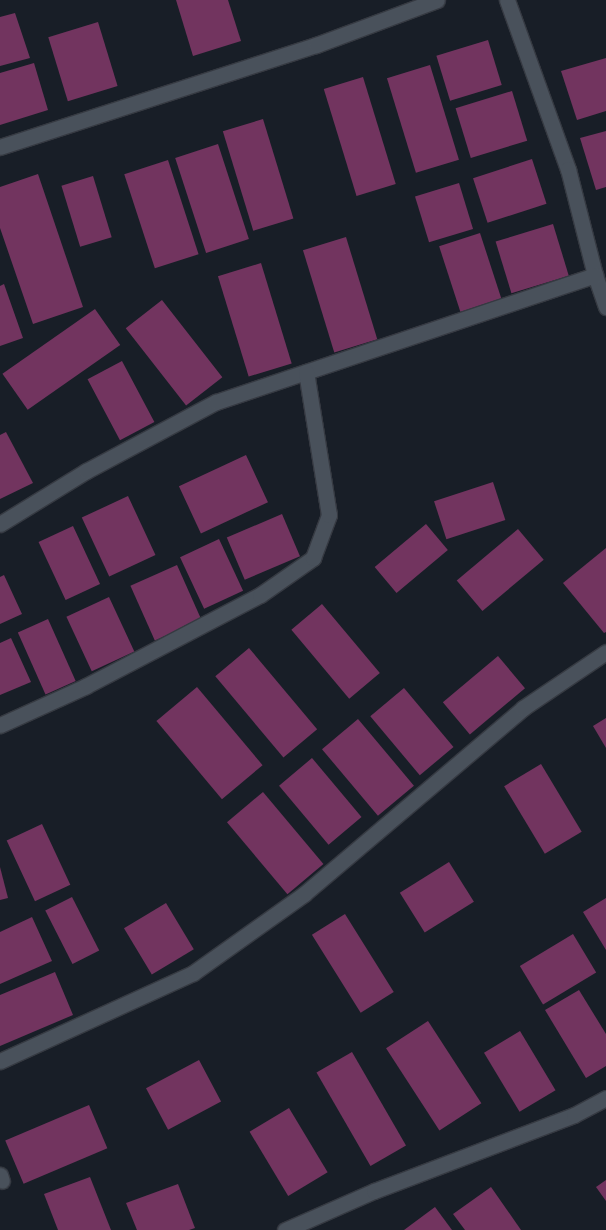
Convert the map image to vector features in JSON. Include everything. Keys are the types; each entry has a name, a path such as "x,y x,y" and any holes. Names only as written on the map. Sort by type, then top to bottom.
{"street":[{"path":"0,147 316,45 437,0"},
{"path":"507,0 568,169 595,275 606,307"},
{"path":"0,524 86,471 216,402 595,275"},
{"path":"0,725 86,686 260,595 313,558 329,515 306,372"},
{"path":"0,1061 193,974 304,894 523,708 606,652"},
{"path":"285,1230 374,1191 574,1115 606,1098"}],"building":[{"path":"176,0 228,0 241,41 193,56"},
{"path":"15,13 30,58 0,66 0,17"},
{"path":"98,22 118,86 68,101 48,37"},
{"path":"488,40 502,85 450,101 436,56"},
{"path":"606,58 606,111 577,120 561,71"},
{"path":"34,63 48,110 0,125 0,73"},
{"path":"430,65 459,160 416,173 387,78"},
{"path":"363,77 396,184 357,196 324,89"},
{"path":"512,91 527,141 471,158 456,108"},
{"path":"263,119 293,218 253,231 223,131"},
{"path":"606,131 606,187 596,190 580,138"},
{"path":"218,144 249,239 206,253 175,158"},
{"path":"532,159 547,204 488,223 473,178"},
{"path":"168,160 199,254 155,268 124,174"},
{"path":"38,174 83,307 33,324 0,228 0,187"},
{"path":"93,176 112,237 80,247 61,186"},
{"path":"459,183 473,229 429,242 415,196"},
{"path":"553,224 569,276 511,293 496,242"},
{"path":"480,233 501,299 460,312 439,246"},
{"path":"346,237 377,339 334,352 303,250"},
{"path":"261,263 292,363 249,377 218,276"},
{"path":"4,284 23,338 0,346 0,286"},
{"path":"162,300 222,377 186,406 126,328"},
{"path":"95,309 120,345 28,410 2,374"},
{"path":"122,361 154,422 120,440 88,379"},
{"path":"6,432 33,483 0,499 0,435"},
{"path":"246,455 268,502 201,533 179,486"},
{"path":"493,482 505,520 446,539 434,501"},
{"path":"128,496 155,555 109,576 82,518"},
{"path":"282,514 300,556 245,580 227,537"},
{"path":"426,524 448,550 397,593 375,567"},
{"path":"73,526 100,584 66,600 39,542"},
{"path":"518,529 544,560 482,611 457,580"},
{"path":"219,539 243,591 204,609 180,557"},
{"path":"606,548 606,632 604,633 563,583"},
{"path":"177,565 201,620 155,641 130,586"},
{"path":"4,575 22,614 0,624 0,577"},
{"path":"109,597 134,651 92,671 66,617"},
{"path":"322,604 380,673 349,699 291,630"},
{"path":"48,619 76,681 46,695 18,632"},
{"path":"11,638 31,682 0,695 0,643"},
{"path":"249,648 317,729 283,757 215,676"},
{"path":"498,656 525,688 470,734 443,702"},
{"path":"197,687 263,765 222,799 156,721"},
{"path":"404,688 453,747 420,775 370,716"},
{"path":"606,718 606,748 593,726"},
{"path":"358,719 414,786 378,816 322,749"},
{"path":"312,758 361,817 329,845 279,786"},
{"path":"541,764 582,832 545,854 504,786"},
{"path":"263,792 323,864 287,894 227,822"},
{"path":"42,824 70,885 35,901 7,840"},
{"path":"449,862 474,902 425,933 400,893"},
{"path":"0,867 8,898 0,900"},
{"path":"72,897 99,950 73,964 45,911"},
{"path":"606,898 606,950 583,912"},
{"path":"166,903 194,949 152,975 124,928"},
{"path":"345,914 394,992 361,1013 312,935"},
{"path":"32,917 52,961 0,984 0,932"},
{"path":"573,934 596,973 543,1005 520,966"},
{"path":"55,972 73,1015 0,1046 0,995"},
{"path":"579,990 606,1034 606,1066 586,1078 545,1010"},
{"path":"428,1021 481,1103 439,1130 386,1048"},
{"path":"520,1031 556,1090 520,1112 484,1053"},
{"path":"352,1052 406,1146 370,1166 316,1072"},
{"path":"199,1060 221,1101 168,1130 146,1088"},
{"path":"89,1105 107,1148 24,1184 5,1141"},
{"path":"289,1108 328,1172 288,1196 250,1132"},
{"path":"90,1177 111,1230 58,1230 44,1194"},
{"path":"606,1180 606,1201 596,1187"},
{"path":"178,1184 195,1228 189,1230 137,1230 126,1203"},
{"path":"491,1187 521,1230 465,1230 453,1214"},
{"path":"435,1207 452,1230 404,1230"}]}
